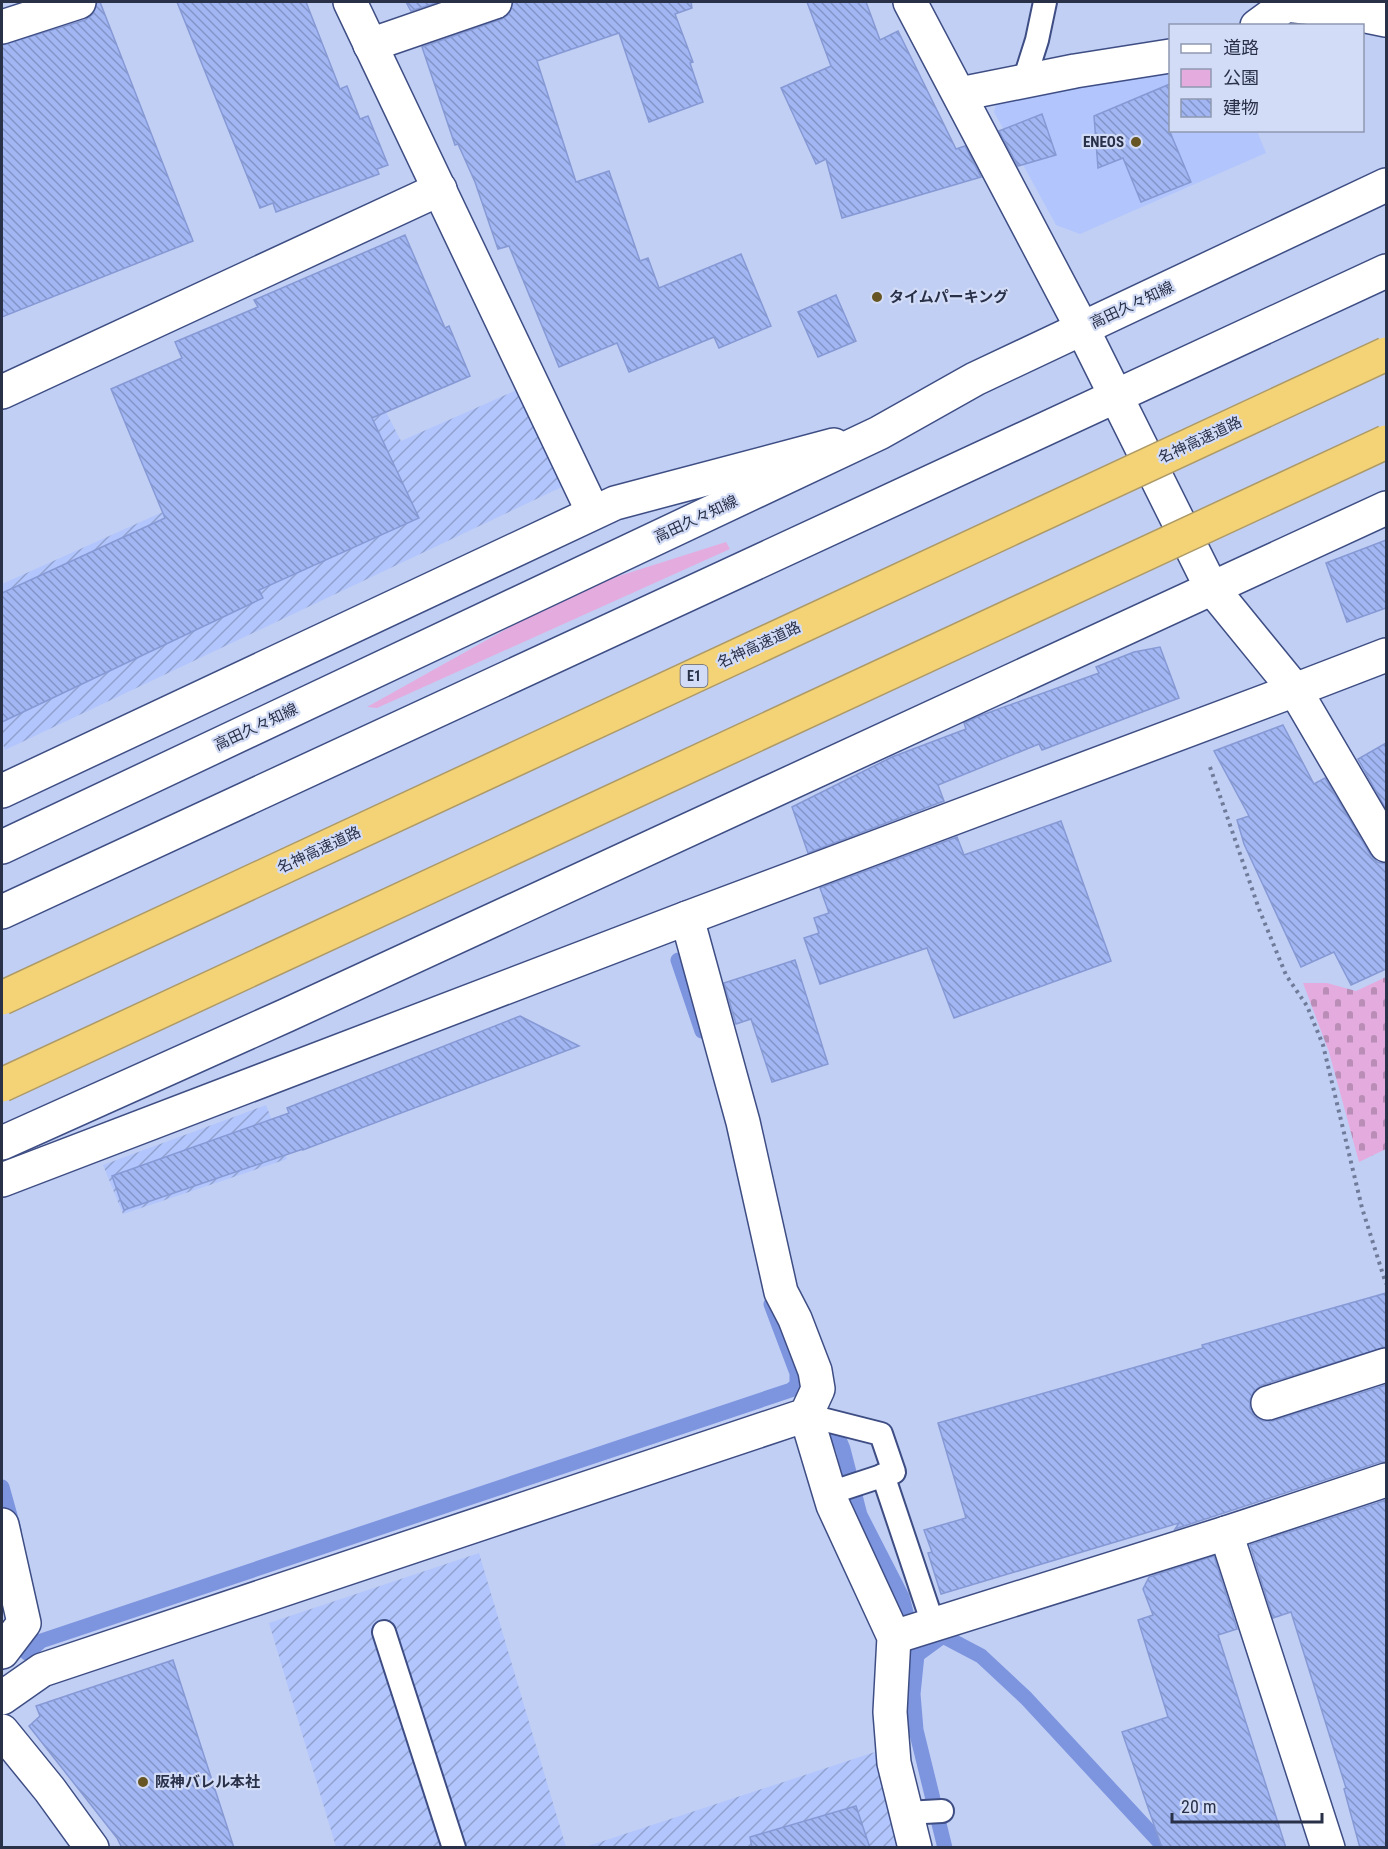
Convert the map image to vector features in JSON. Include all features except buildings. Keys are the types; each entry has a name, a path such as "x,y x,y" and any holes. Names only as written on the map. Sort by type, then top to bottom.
{"highway":[{"name":"名神高速道路","path":"2,998 1386,354"},
{"path":"2,1085 1386,442"}],"street":[{"path":"2,27 79,2"},
{"path":"350,2 593,512"},
{"path":"370,45 495,2"},
{"path":"910,2 1082,328 1211,587 1294,690 1386,845"},
{"path":"1260,24 1286,3 1386,20"},
{"path":"960,94 1075,71 1169,56"},
{"name":"高田久々知線","path":"2,847 879,433 975,379 1386,185"},
{"path":"2,392 440,189"},
{"path":"2,912 1386,271"},
{"path":"5,780 199,700 615,503 879,433"},
{"path":"2,1143 298,1010 1386,508"},
{"path":"2,1180 687,918 1386,655"},
{"path":"687,918 743,1122 782,1292 815,1371 818,1389 806,1415 833,1505 915,1630"},
{"path":"1268,1402 1386,1365"},
{"path":"2,1698 42,1670 806,1415"},
{"path":"915,1630 1226,1533 1386,1480"},
{"path":"2,1525 24,1623 2,1652"},
{"path":"1226,1533 1328,1848"},
{"path":"915,1630 890,1712 894,1763 924,1812 915,1848"},
{"path":"2,1731 50,1790 92,1848"}],"lane":[{"path":"1024,81 1046,2"},
{"path":"806,1415 881,1434 894,1472 830,1493"},
{"path":"875,1478 915,1630"},
{"path":"384,1632 454,1848"}],"path":[{"path":"1196,726 1259,909 1286,975 1307,1006 1323,1045 1359,1197 1386,1284"}],"shaded area":[{"name":"ENEOS","path":"1169,64 1169,132 1257,132 1266,153 1080,234 1056,225 994,112 999,95"},
{"path":"519,389 566,485 5,750 2,741 2,584 386,412 401,441"},
{"path":"266,1105 287,1159 123,1214 103,1165"},
{"path":"479,1553 566,1847 336,1847 269,1623"},
{"path":"875,1752 903,1848 582,1848"}],"green space":[{"path":"726,542 730,549 377,708 367,707 578,589"},
{"path":"1386,977 1386,1149 1359,1162 1329,1052 1303,983 1327,983 1356,991"}],"waterway":[{"path":"678,960 702,1031"},
{"path":"27,1653 41,1641 791,1390 797,1385 797,1373 771,1304"},
{"path":"830,1418 843,1449 860,1515 902,1597 917,1655 913,1694 916,1730 945,1848"},
{"path":"2,1487 14,1530"},
{"path":"917,1655 943,1636 981,1656 1026,1698 1165,1848"}],"place":[{"name":"ENEOS","path":"1136,142"},
{"name":"タイムパーキング","path":"877,297"},
{"name":"阪神バレル本社","path":"143,1782"}]}
